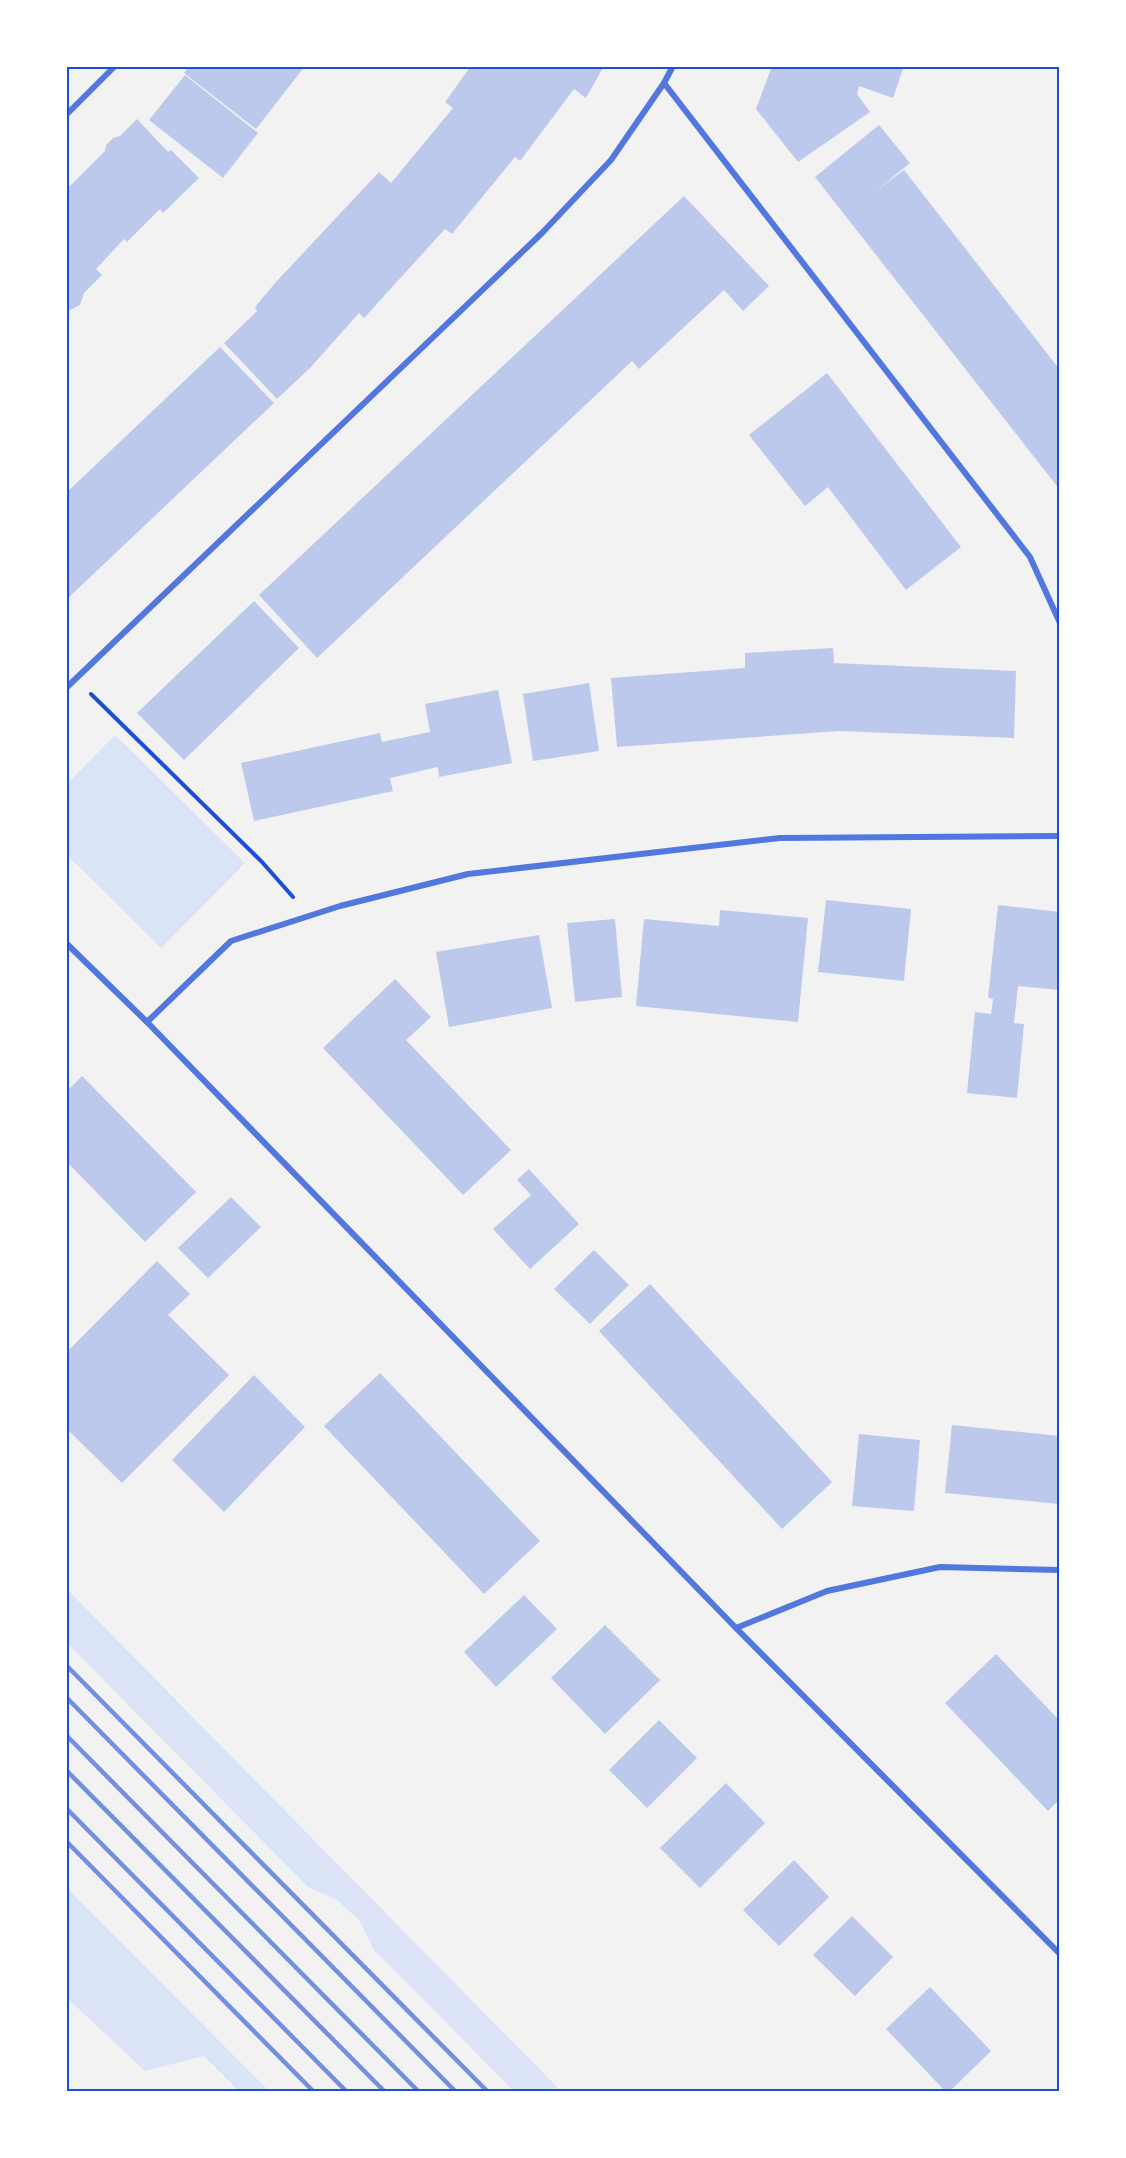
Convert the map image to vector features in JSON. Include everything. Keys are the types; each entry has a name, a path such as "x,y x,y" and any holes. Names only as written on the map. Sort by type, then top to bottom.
{"street":[{"path":"66,115 115,66"},
{"path":"66,688 542,233 611,160 664,83 673,66"},
{"path":"664,83 1030,557 1060,623"},
{"path":"147,1022 231,941 340,906 468,874 599,857 780,838 1060,836"},
{"path":"66,943 147,1022 736,1628 1060,1954"},
{"path":"736,1628 827,1591 940,1567 1060,1570"}],"path":[{"path":"75,679 262,862 309,916"}],"shaded area":[{"path":"115,735 245,863 161,948 66,854 66,785"},
{"path":"66,1588 562,2092 515,2092 374,1950 359,1920 337,1900 308,1887 66,1642"},
{"path":"66,1887 270,2092 240,2092 204,2056 145,2071 66,1997"}],"building":[{"path":"190,66 305,66 256,129 184,73"},
{"path":"471,66 604,66 586,98 574,89 520,161 515,157 452,234 445,229 364,318 359,313 311,367 277,399 224,343 257,311 255,307 276,282 379,172 391,183 453,108 445,102"},
{"path":"772,66 904,66 893,98 859,86 857,94 870,112 798,162 756,109"},
{"path":"185,75 258,133 223,178 149,120"},
{"path":"137,119 168,152 171,150 199,178 163,213 160,209 127,242 124,239 96,269 102,275 84,293 80,305 68,311 70,313 66,317 66,190 105,151 106,145 113,138 120,136"},
{"path":"879,125 910,163 876,191 904,170 1060,370 1060,490 815,177"},
{"path":"684,196 769,286 743,311 724,290 639,369 632,361 317,658 259,595"},
{"path":"220,347 274,403 66,600 66,493"},
{"path":"827,373 961,547 906,590 828,487 805,506 749,435"},
{"path":"254,601 299,648 184,760 137,713"},
{"path":"833,648 834,663 1016,671 1014,738 839,731 617,747 611,678 745,668 745,653"},
{"path":"589,683 599,751 533,761 523,694"},
{"path":"498,690 512,763 439,777 438,767 390,778 393,791 254,821 241,763 380,733 382,742 430,732 425,704"},
{"path":"826,900 911,909 904,981 818,972"},
{"path":"998,905 1060,912 1060,990 1018,986 1014,1023 1024,1024 1017,1098 967,1093 975,1012 991,1014 993,999 988,998"},
{"path":"720,910 808,918 798,1022 636,1006 644,919 719,926"},
{"path":"615,919 622,997 575,1002 567,923"},
{"path":"539,935 552,1008 449,1027 436,952"},
{"path":"395,979 431,1017 406,1040 511,1150 463,1195 323,1048"},
{"path":"82,1076 196,1192 145,1242 66,1161 66,1092"},
{"path":"529,1169 579,1224 530,1269 493,1229 531,1195 517,1180"},
{"path":"231,1197 261,1227 208,1278 178,1248"},
{"path":"594,1250 629,1285 590,1324 554,1289"},
{"path":"157,1261 190,1294 168,1315 229,1375 122,1483 66,1428 66,1353"},
{"path":"650,1284 832,1482 782,1529 599,1331"},
{"path":"380,1373 540,1541 484,1594 324,1426"},
{"path":"254,1375 305,1427 224,1512 172,1460"},
{"path":"952,1425 1060,1436 1060,1504 945,1493"},
{"path":"859,1434 920,1440 914,1511 852,1506"},
{"path":"524,1595 557,1629 496,1687 464,1652"},
{"path":"605,1625 660,1680 605,1734 551,1678"},
{"path":"996,1654 1060,1721 1060,1799 1048,1811 945,1703"},
{"path":"659,1720 697,1758 647,1808 609,1770"},
{"path":"726,1783 765,1823 700,1888 660,1848"},
{"path":"794,1860 829,1897 779,1946 743,1910"},
{"path":"852,1916 893,1957 855,1996 813,1955"},
{"path":"930,1987 991,2051 949,2092 946,2092 886,2029"}],"railway":[{"path":"66,1665 488,2092"},
{"path":"66,1697 456,2092"},
{"path":"66,1735 419,2092"},
{"path":"66,1770 385,2092"},
{"path":"66,1808 347,2092"},
{"path":"66,1841 314,2092"}]}
